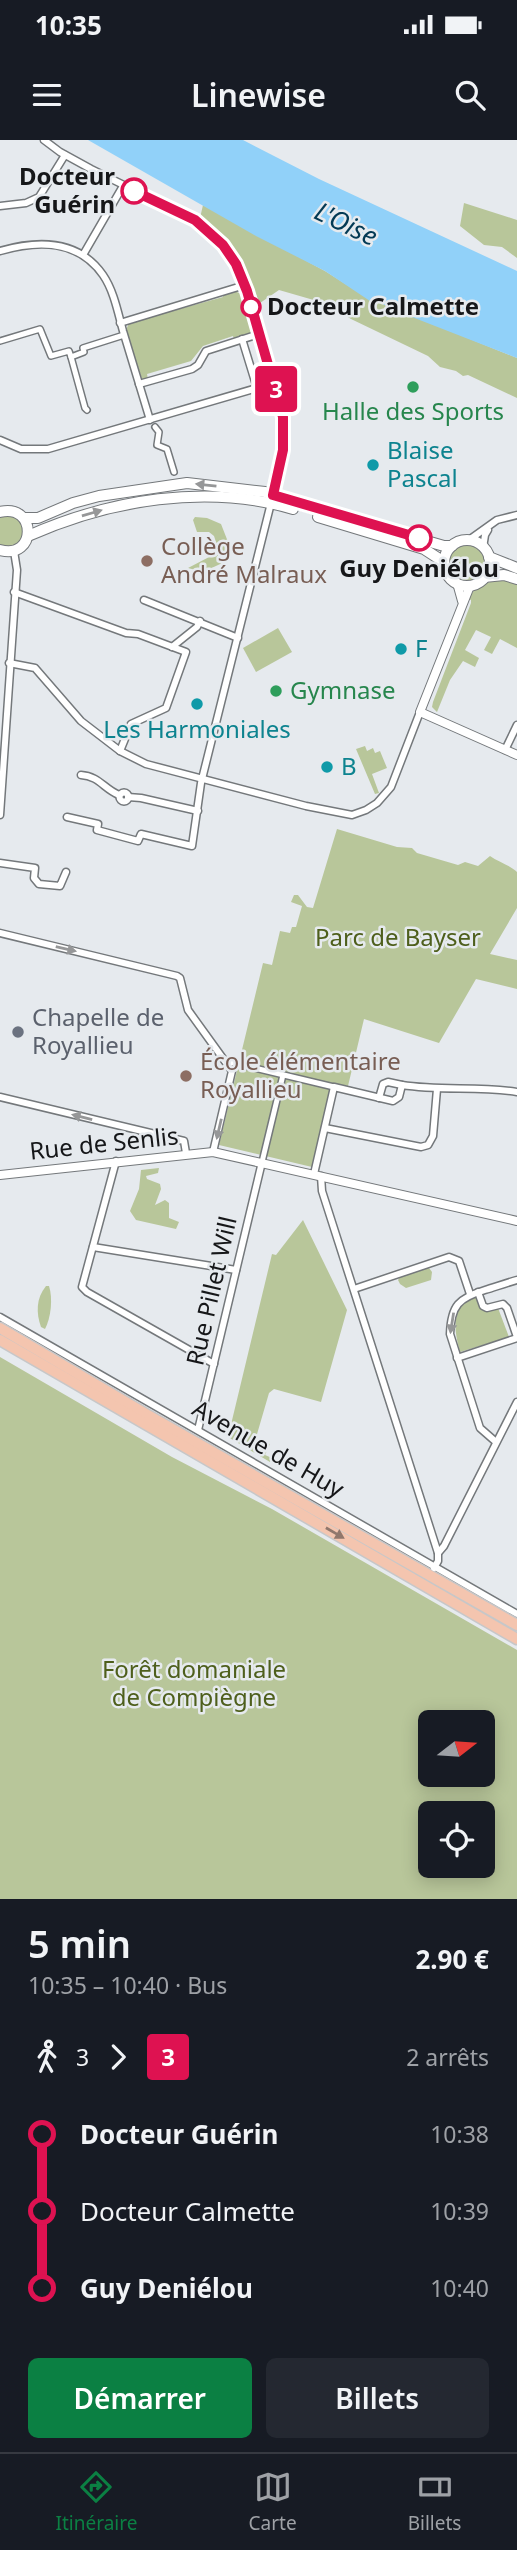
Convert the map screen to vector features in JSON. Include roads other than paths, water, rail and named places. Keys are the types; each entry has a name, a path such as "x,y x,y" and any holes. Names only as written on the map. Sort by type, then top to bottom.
{"main road":[{"path":"0,512 11,511 24,518 38,518 73,503 99,496 167,484 189,483 257,490 272,499 424,549 444,562"},
{"path":"28,536 93,512 134,503 188,497 272,499 347,516 444,546 452,546"},
{"path":"0,550 14,551 23,545 28,536 24,518"},
{"path":"486,552 488,571 470,586 457,583 447,575 444,562 457,542 470,541 517,568"},
{"path":"484,577 505,575 517,579"},
{"path":"0,1328 517,1625"},
{"path":"0,1340 517,1639"}],"street":[{"path":"44,140 65,155 123,186 195,220 231,255 245,285 274,383 285,432 272,499 202,779 192,846 141,834 138,841 97,830 98,824 67,817"},
{"path":"0,206 26,203 39,197 65,155"},
{"path":"83,255 123,186"},
{"path":"0,251 24,244 53,243 83,255 105,279 150,420"},
{"path":"121,323 245,285"},
{"path":"0,341 40,329 51,356 69,351 85,408 88,410"},
{"path":"139,384 192,369 198,365 206,351 259,334"},
{"path":"71,357 84,352 83,348 124,335"},
{"path":"242,340 257,388"},
{"path":"0,440 21,449 48,449 274,383"},
{"path":"157,430 157,445 167,449 174,472"},
{"path":"470,541 493,522 517,515"},
{"path":"486,552 485,535 493,522"},
{"path":"0,816 17,570 14,551"},
{"path":"457,583 462,601"},
{"path":"9,663 36,668 81,721 120,751 146,764 306,806 358,814 377,803 391,787 470,586"},
{"path":"14,592 126,634 138,634 186,652 166,708 131,724 120,751"},
{"path":"144,600 238,638"},
{"path":"172,647 200,621"},
{"path":"420,712 517,755"},
{"path":"505,750 517,725"},
{"path":"81,775 92,776 119,795 126,793 128,797 198,811"},
{"path":"0,863 35,868 34,878 39,884 56,887 63,883 66,872"},
{"path":"0,933 177,976 181,980 188,1010 232,1071 213,1152"},
{"path":"224,1060 379,1098 397,1100 402,1085"},
{"path":"262,1161 283,1075"},
{"path":"379,1098 383,1084 388,1082 436,1090 485,1089 517,1093"},
{"path":"334,1087 317,1175 438,1553 434,1568"},
{"path":"325,1128 421,1147 428,1145 433,1136 436,1090"},
{"path":"0,1097 184,1141 186,1153"},
{"name":"Rue de Senlis","path":"0,1175 213,1152 517,1221"},
{"path":"116,1161 82,1284 84,1290 214,1364"},
{"name":"Rue Pillet Will","path":"198,1430 262,1161"},
{"path":"93,1247 236,1270"},
{"path":"354,1289 449,1257 459,1262 470,1294"},
{"path":"496,1442 480,1428 450,1334 450,1323 457,1305 470,1294 517,1280"},
{"path":"457,1358 517,1338 507,1308 503,1304 487,1308 483,1306 478,1292"},
{"name":"Avenue de Huy","path":"0,1317 517,1614"},
{"path":"438,1553 517,1402"}],"water":[{"name":"L'Oise","path":"88,140 243,140 319,179 517,271 517,358 379,302 370,301 325,271 256,236"}],"place":[{"name":"Docteur Guérin","path":"134,191"},
{"name":"Docteur Calmette","path":"251,307"},
{"name":"Halle des Sports","path":"413,387"},
{"name":"Blaise Pascal","path":"373,465"},
{"name":"Guy Deniélou","path":"419,538"},
{"name":"Collège André Malraux","path":"147,561"},
{"name":"F","path":"401,649"},
{"name":"Gymnase","path":"276,691"},
{"name":"Les Harmoniales","path":"197,704"},
{"name":"B","path":"327,767"},
{"name":"Chapelle de Royallieu","path":"18,1032"},
{"name":"École élémentaire Royallieu","path":"186,1076"}],"park label":[{"name":"Parc de Bayser","path":"398,938"},
{"name":"Forêt domaniale de Compiègne","path":"194,1684"}]}
